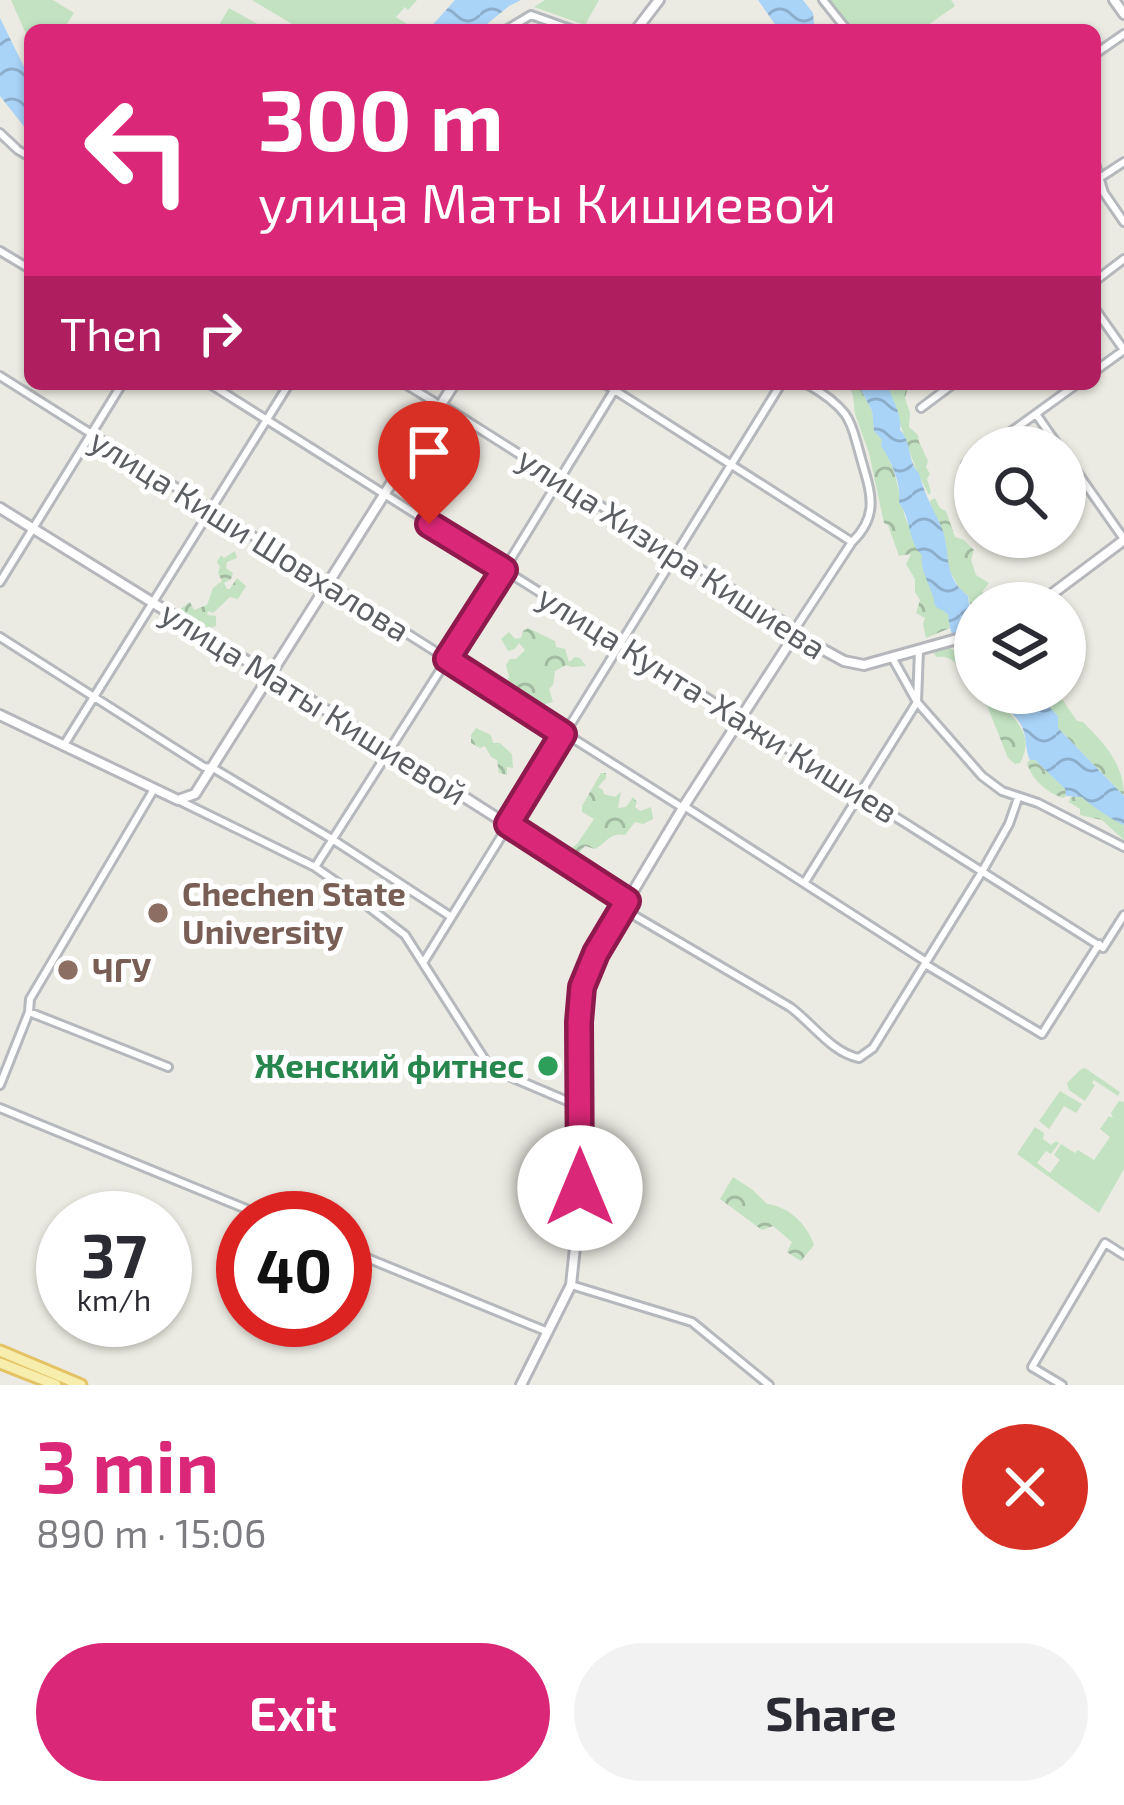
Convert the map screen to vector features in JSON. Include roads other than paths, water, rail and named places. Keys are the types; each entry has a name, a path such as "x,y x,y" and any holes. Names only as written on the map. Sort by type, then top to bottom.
{"main road":[{"path":"0,1351 81,1385"},
{"path":"0,1363 56,1385"}],"street":[{"path":"823,0 842,24"},
{"path":"1114,0 1124,14"},
{"path":"516,24 531,15 556,24"},
{"path":"0,133 24,154"},
{"path":"1101,187 1124,221"},
{"path":"1101,317 1124,350"},
{"name":"улица Киши Шовхалова","path":"0,376 1042,1034 1101,946"},
{"path":"0,582 118,390"},
{"name":"улица Кунта-Хажи Кишиев","path":"219,390 1101,946"},
{"path":"64,746 285,390"},
{"name":"улица Хизира Кишиева","path":"415,390 796,634 850,663 872,664 954,640"},
{"path":"178,800 195,794 213,768 450,390"},
{"path":"315,867 615,390"},
{"path":"621,390 852,542"},
{"path":"423,963 778,390"},
{"path":"521,1385 571,1286 580,1199 582,987 596,953 683,807 867,524 871,494 852,426 841,408 816,390"},
{"path":"921,408 945,390"},
{"path":"1019,426 1069,390"},
{"path":"1036,414 1044,426"},
{"path":"1068,582 1124,540 1086,485"},
{"name":"улица Маты Кишиевой","path":"0,508 508,824 625,905 790,1007 846,1056 859,1058 869,1053 925,962"},
{"path":"0,637 450,916"},
{"path":"806,882 917,702 919,650"},
{"path":"893,658 917,702 982,776 1002,791 1038,803 1124,847"},
{"path":"0,715 315,867 405,935 490,1068 579,1106"},
{"path":"0,1085 30,999 154,788"},
{"path":"925,962 983,870 1018,798"},
{"path":"1101,946 1124,915"},
{"path":"29,1012 168,1067"},
{"path":"0,1108 216,1197"},
{"path":"1062,1385 1032,1367 1105,1243 1124,1255"},
{"path":"372,1260 548,1332"},
{"path":"571,1286 692,1322 769,1385"}],"water":[{"path":"455,0 521,0 487,24 433,24"},
{"path":"758,0 803,0 813,13 814,24 775,24"},
{"path":"0,18 24,67 24,126 0,96"},
{"path":"861,390 889,390 900,430 944,536 956,582 954,638 948,614 935,606 922,555 899,503 895,473 874,431 872,411"},
{"path":"1013,714 1056,714 1058,728 1124,796 1124,825 1082,797 1066,796 1065,789 1030,760"}],"place":[{"name":"Chechen State University","path":"158,913"},
{"name":"ЧГУ","path":"68,970"},
{"name":"Женский фитнес","path":"548,1066"}]}
